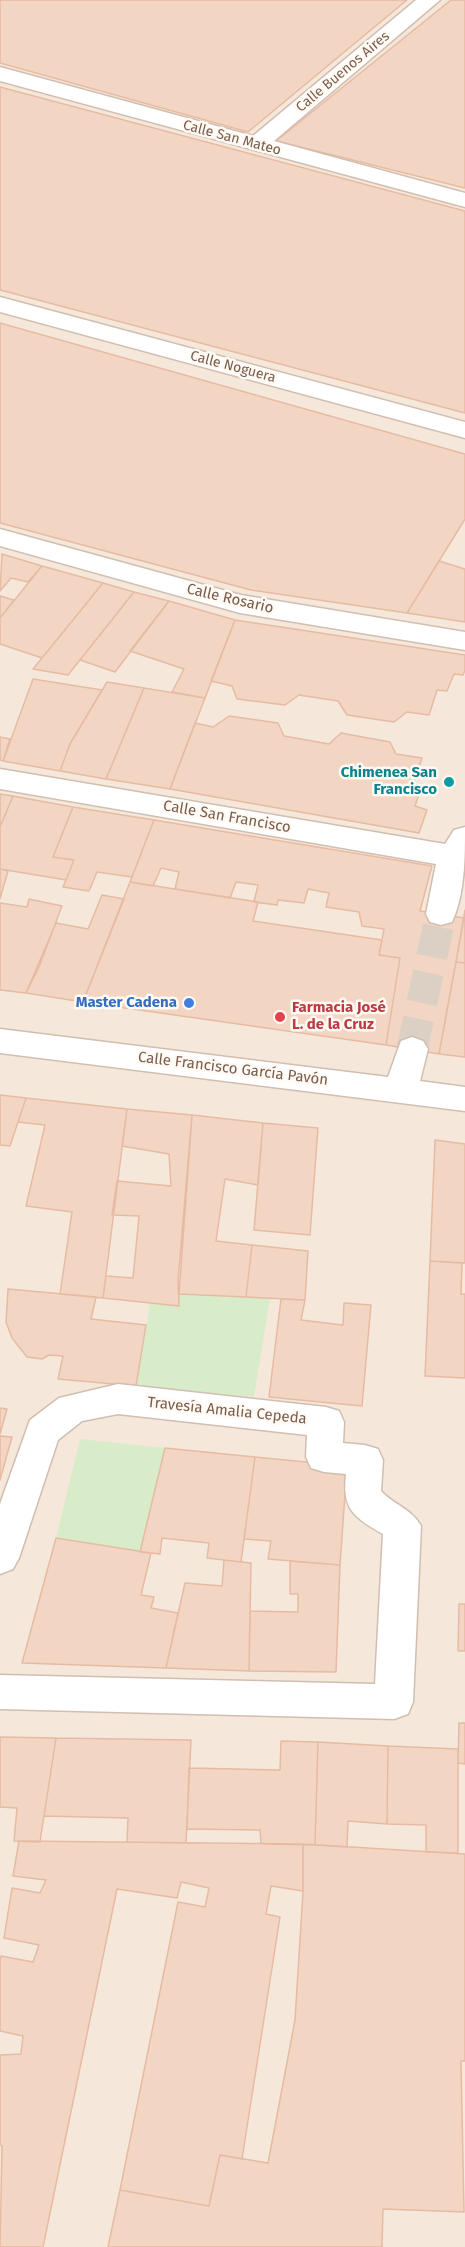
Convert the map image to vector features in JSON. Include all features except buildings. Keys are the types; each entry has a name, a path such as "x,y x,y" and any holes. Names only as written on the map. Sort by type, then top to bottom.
{"street":[{"name":"Calle Buenos Aires","path":"256,145 429,0"},
{"name":"Calle San Mateo","path":"0,74 465,200"},
{"name":"Calle Noguera","path":"0,304 465,430"},
{"name":"Calle Rosario","path":"0,537 240,604 465,641"},
{"name":"Calle San Francisco","path":"0,779 459,847"},
{"path":"441,914 459,847"},
{"name":"Calle Francisco García Pavón","path":"0,1041 465,1099"},
{"path":"401,1090 412,1049"},
{"name":"Travesía Amalia Cepeda","path":"0,1558 43,1431 72,1408 118,1400 326,1422 324,1457 364,1460 363,1496 378,1513 402,1526 394,1702 0,1692"}],"shaded area":[{"path":"0,0 465,0 465,2247 0,2247"}],"green space":[{"path":"179,1294 270,1298 254,1397 136,1386 150,1303 179,1306"},
{"path":"80,1439 165,1448 140,1552 56,1538"}],"tunnel":[{"path":"412,1049 441,914"}],"place":[{"name":"Chimenea San Francisco","path":"449,782"},
{"name":"Master Cadena","path":"189,1003"},
{"name":"Farmacia José L. de la Cruz","path":"280,1017"}]}
